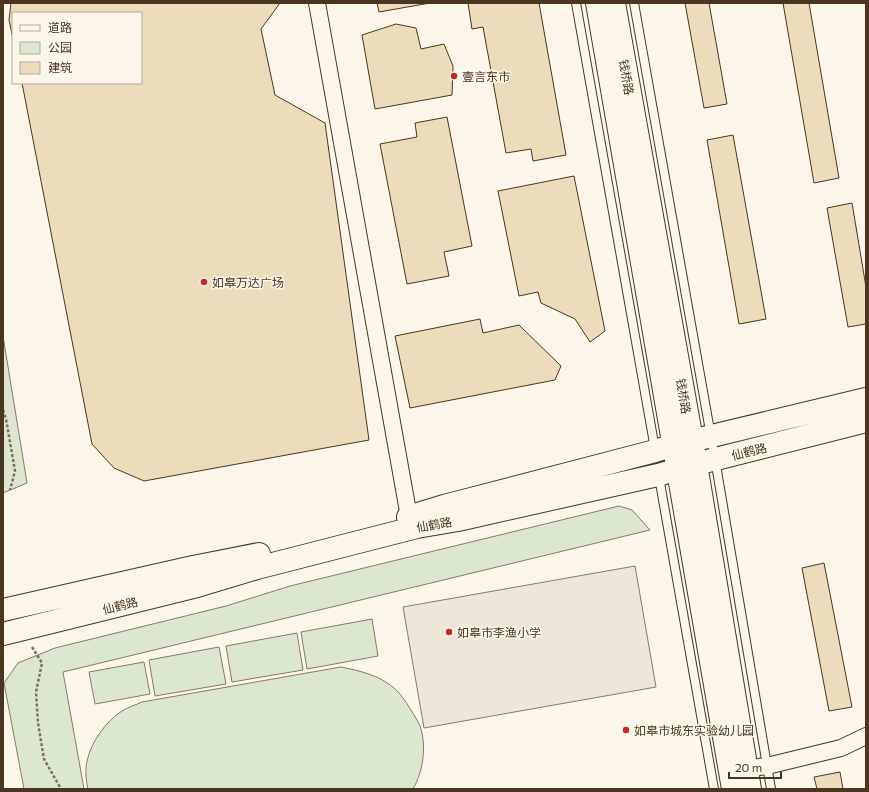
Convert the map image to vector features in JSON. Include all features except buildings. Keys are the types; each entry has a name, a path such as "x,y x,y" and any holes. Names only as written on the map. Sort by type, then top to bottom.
{"street":[{"path":"317,3 409,517"},
{"name":"钱桥路","path":"597,3 679,456 754,774"},
{"name":"钱桥路","path":"614,3 679,456 733,789"},
{"name":"仙鹤路","path":"12,631 197,586 257,568 416,527 458,520 679,456 866,399"},
{"name":"仙鹤路","path":"3,610 193,567 250,556 409,517 444,506 679,456 866,421"},
{"path":"754,774 841,748 866,736"}],"lane":[{"path":"576,3 679,456"},
{"path":"634,3 714,789"},
{"path":"754,774 771,789"}],"path":[{"path":"3,410 6,419 15,471 10,490"},
{"path":"12,631 42,663 36,692 38,723 44,759 61,789"}],"green space":[{"path":"3,336 27,483 3,493"},
{"path":"619,506 632,510 650,530 63,672 84,789 24,789 4,683 18,663 55,648 226,606 290,586"},
{"path":"372,619 378,656 307,669 301,632"},
{"path":"297,633 303,670 232,682 226,646"},
{"path":"219,647 226,684 155,696 149,660"},
{"path":"144,662 150,694 95,704 89,672"},
{"path":"341,667 369,674 382,680 397,690 416,718 422,734 423,759 419,775 413,789 88,789 86,768 92,747 110,720 127,708 142,702"}],"shaded area":[{"path":"635,566 656,687 424,728 403,607"}],"place":[{"name":"壹言东市","path":"454,76"},
{"name":"如皋万达广场","path":"204,282"},
{"name":"如皋市李渔小学","path":"449,632"},
{"name":"如皋市城东实验幼儿园","path":"626,730"}]}
